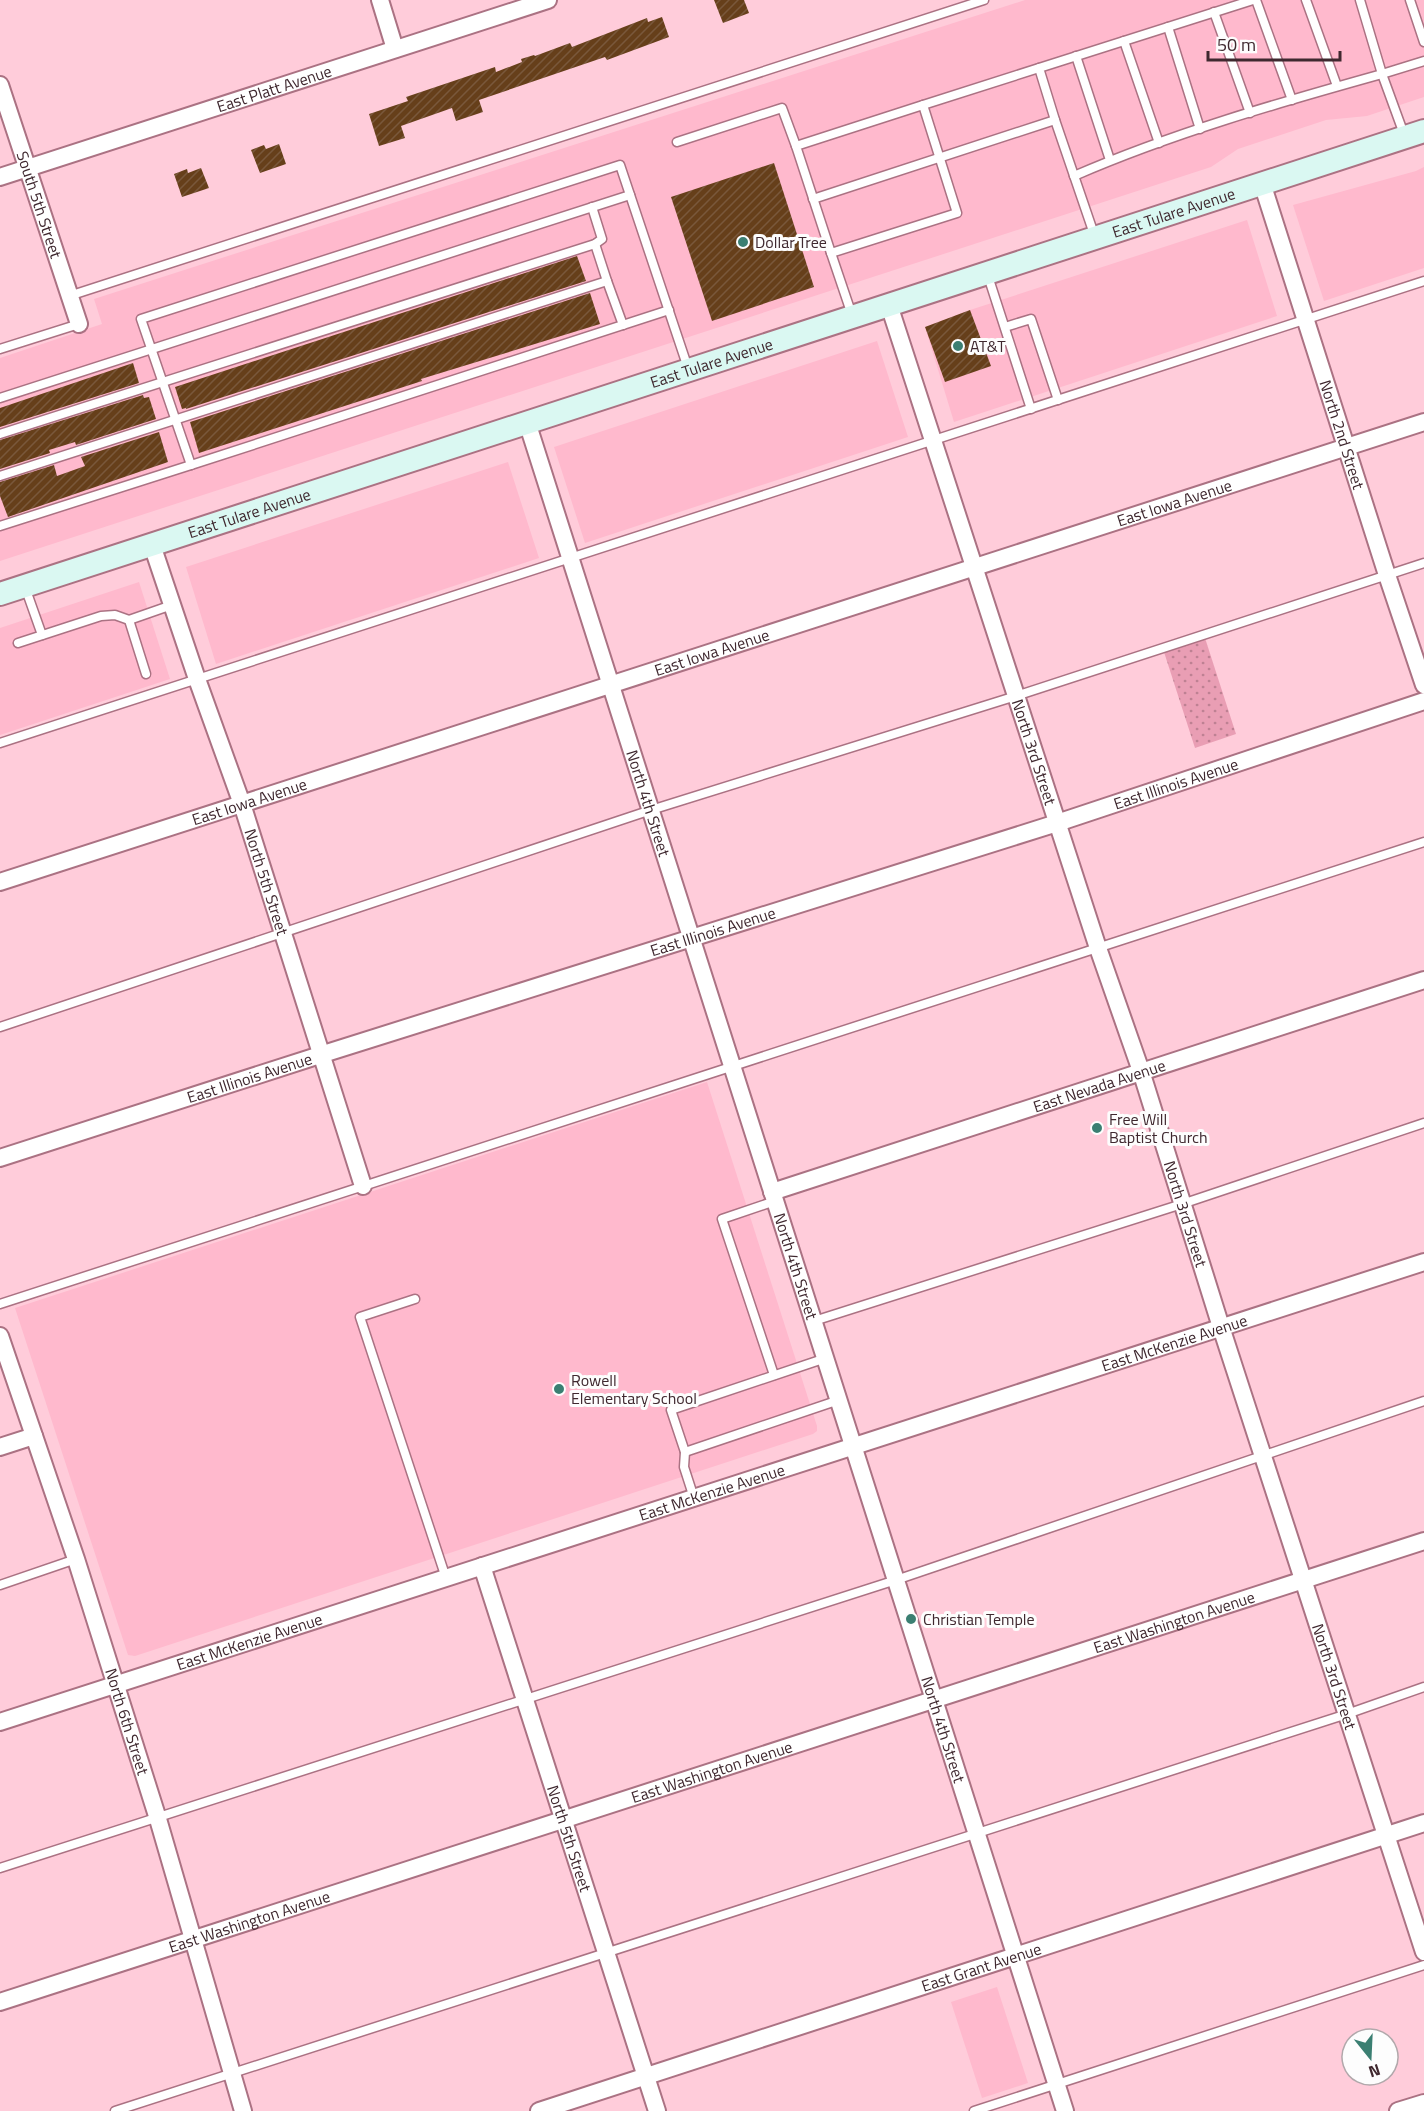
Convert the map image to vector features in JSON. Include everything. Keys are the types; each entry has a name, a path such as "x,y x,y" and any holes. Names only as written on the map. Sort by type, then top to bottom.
{"main road":[{"name":"East Tulare Avenue","path":"0,594 1415,134"}],"street":[{"path":"380,0 394,50"},
{"name":"East Platt Avenue","path":"0,177 548,0"},
{"name":"South 5th Street","path":"0,85 79,324"},
{"name":"North 2nd Street","path":"1262,183 1424,685"},
{"name":"North 3rd Street","path":"889,305 1098,948 1141,1071 1221,1328 1424,1952"},
{"name":"North 4th Street","path":"527,422 1065,2111"},
{"name":"East Iowa Avenue","path":"0,882 610,683 975,569 1424,422"},
{"name":"North 5th Street","path":"152,544 197,680 242,804 363,1186"},
{"name":"East Illinois Avenue","path":"0,1158 1057,823 1424,701"},
{"name":"East Nevada Avenue","path":"774,1196 1141,1071 1424,980"},
{"name":"East McKenzie Avenue","path":"0,1722 1424,1262"},
{"name":"North 6th Street","path":"0,1336 76,1559 158,1819 243,2111"},
{"path":"0,1447 34,1436"},
{"name":"East Washington Avenue","path":"0,2002 1424,1541"},
{"name":"North 5th Street","path":"482,1566 657,2111"},
{"name":"East Grant Avenue","path":"539,2111 1424,1823"},
{"path":"1398,2111 1424,2103"}],"lane":[{"path":"69,296 984,0"},
{"path":"796,146 1255,0 1292,100"},
{"path":"1306,0 1337,86"},
{"path":"1360,0 1382,74 1415,134"},
{"path":"1410,0 1424,42"},
{"path":"1214,12 1250,113"},
{"path":"1168,27 1200,129"},
{"path":"1124,41 1159,143"},
{"path":"1076,56 1110,160"},
{"path":"1074,176 1110,160 1200,129 1424,61"},
{"path":"1039,68 1054,120 1095,237"},
{"path":"831,253 957,213 923,105"},
{"path":"677,142 782,108 853,316"},
{"path":"813,199 1054,120"},
{"path":"191,465 141,319 620,165 689,370"},
{"path":"0,398 630,195"},
{"path":"0,434 595,244 603,239 592,207"},
{"path":"595,244 623,325"},
{"path":"987,273 1031,409"},
{"path":"0,476 607,281"},
{"path":"0,743 1424,281"},
{"path":"0,526 669,310"},
{"path":"1005,327 1031,319 1058,400"},
{"path":"0,349 79,324"},
{"path":"0,1028 651,810 1016,696 1424,563"},
{"path":"25,586 42,635"},
{"path":"18,643 101,616 115,615 129,620 172,605"},
{"path":"129,620 146,674"},
{"path":"0,1304 1424,842"},
{"path":"814,1321 1182,1204 1424,1123"},
{"path":"774,1196 722,1219 774,1375"},
{"path":"415,1299 360,1317 446,1578"},
{"path":"693,1498 684,1467 685,1452 671,1410 826,1358"},
{"path":"685,1452 839,1400"},
{"path":"0,1868 896,1580 1424,1401"},
{"path":"0,1585 76,1559"},
{"path":"115,2111 1347,1714 1424,1687"},
{"path":"974,2111 1424,1965"}],"shaded area":[{"path":"1025,0 1424,0 1424,97 1367,116 1326,120 1238,149 1211,167 0,561 0,358 102,324 94,299"},
{"path":"1424,167 1424,268 1324,301 1293,205"},
{"path":"1247,220 1277,316 954,422 925,327 970,310"},
{"path":"877,341 908,437 585,543 554,447"},
{"path":"508,462 539,558 216,664 186,567"},
{"path":"139,582 170,679 0,735 0,628"},
{"path":"1205,638 1236,734 1195,748 1164,652"},
{"path":"707,1082 817,1431 135,1656 128,1655 15,1308"},
{"path":"997,1987 1028,2083 982,2098 951,2002"}],"building":[{"path":"714,0 744,0 749,13 723,23"},
{"path":"662,17 669,37 607,60 605,57 479,100 483,112 456,121 452,108 401,126 405,138 379,146 369,114 408,101 406,97 495,67 496,72 522,62 521,59 570,43 572,47 647,18 648,22"},
{"path":"279,144 286,164 260,173 251,150 264,145 266,149"},
{"name":"Dollar Tree","path":"774,163 814,287 712,321 671,197"},
{"path":"201,168 209,188 182,197 174,174 187,169 188,173"},
{"path":"577,256 586,281 182,409 175,387"},
{"path":"590,293 600,324 421,379 422,381 199,453 190,422"},
{"name":"AT&T","path":"970,310 991,366 945,382 925,327"},
{"path":"133,363 139,383 0,427 0,408"},
{"path":"143,395 144,398 149,397 156,419 76,445 75,442 49,450 50,453 0,469 0,440"},
{"path":"159,432 168,462 8,517 0,496 0,482 54,465 57,476 85,466 81,457"}],"place":[{"name":"Dollar Tree","path":"743,242"},
{"name":"AT&T","path":"958,346"},
{"name":"Free Will Baptist Church","path":"1097,1128"},
{"name":"Rowell Elementary School","path":"559,1389"},
{"name":"Christian Temple","path":"911,1619"}]}
